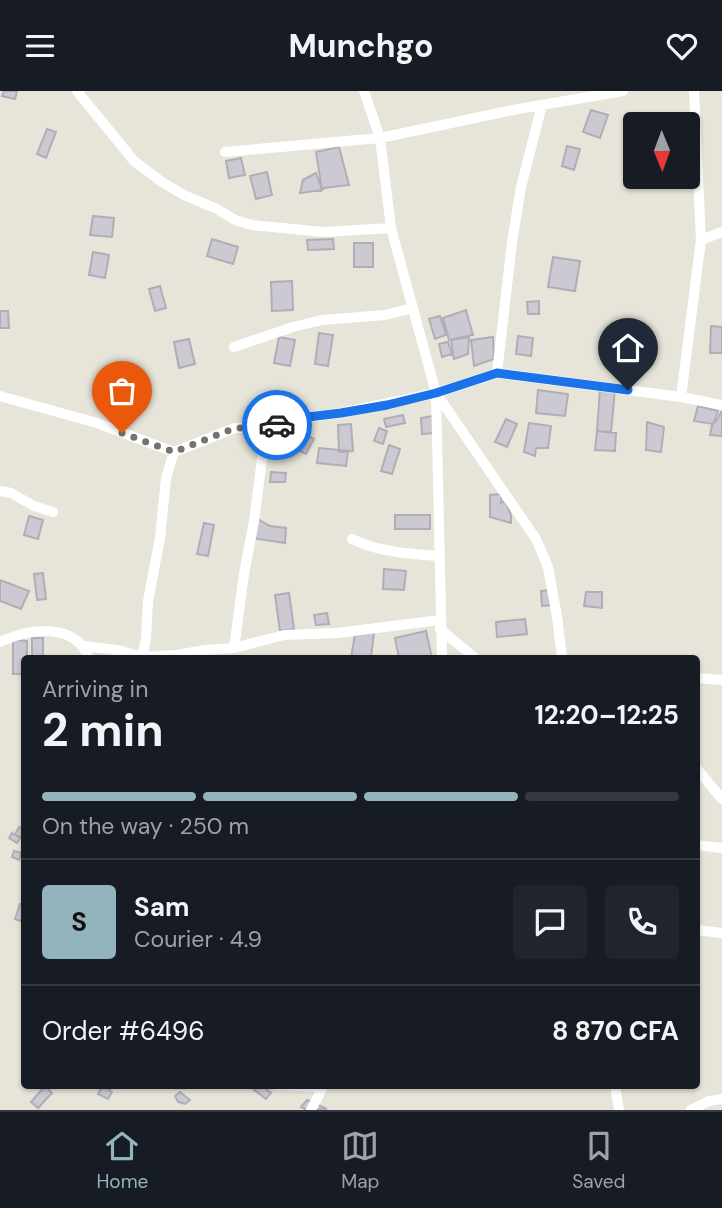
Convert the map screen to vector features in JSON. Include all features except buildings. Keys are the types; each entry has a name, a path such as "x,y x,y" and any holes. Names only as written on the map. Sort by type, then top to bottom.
{"street":[{"path":"77,91 134,161 173,188 235,220 252,225 324,232 391,228"},
{"path":"364,91 380,138 391,228 436,393 442,655"},
{"path":"225,152 380,138 623,91"},
{"path":"681,397 701,240 694,91"},
{"path":"497,373 512,242 542,105"},
{"path":"701,240 722,232"},
{"path":"234,347 322,320 385,315 413,308"},
{"path":"0,396 97,423 174,452 235,428 266,428 299,418 341,413 436,393 497,373 681,397 722,405"},
{"path":"436,393 536,539 548,567 562,655"},
{"path":"234,647 266,428"},
{"path":"142,655 166,478 174,452"},
{"path":"0,491 11,493 34,506 53,512"},
{"path":"352,538 363,544 404,553 439,556"},
{"path":"177,655 234,647 284,635 440,625 472,655"},
{"path":"0,642 46,630 68,636 83,646 135,655"},
{"path":"83,646 88,655"},
{"path":"700,678 722,680"},
{"path":"700,773 722,799"},
{"path":"700,845 722,848"},
{"path":"700,930 722,933"},
{"path":"311,1110 322,1089"},
{"path":"616,1089 620,1110"},
{"path":"691,1110 709,1101 722,1099"}],"way so far":[{"path":"122,433 174,452 235,428 266,428 277,425"}],"route":[{"path":"277,425 299,418 387,405 436,393 497,373 628,390"}]}
